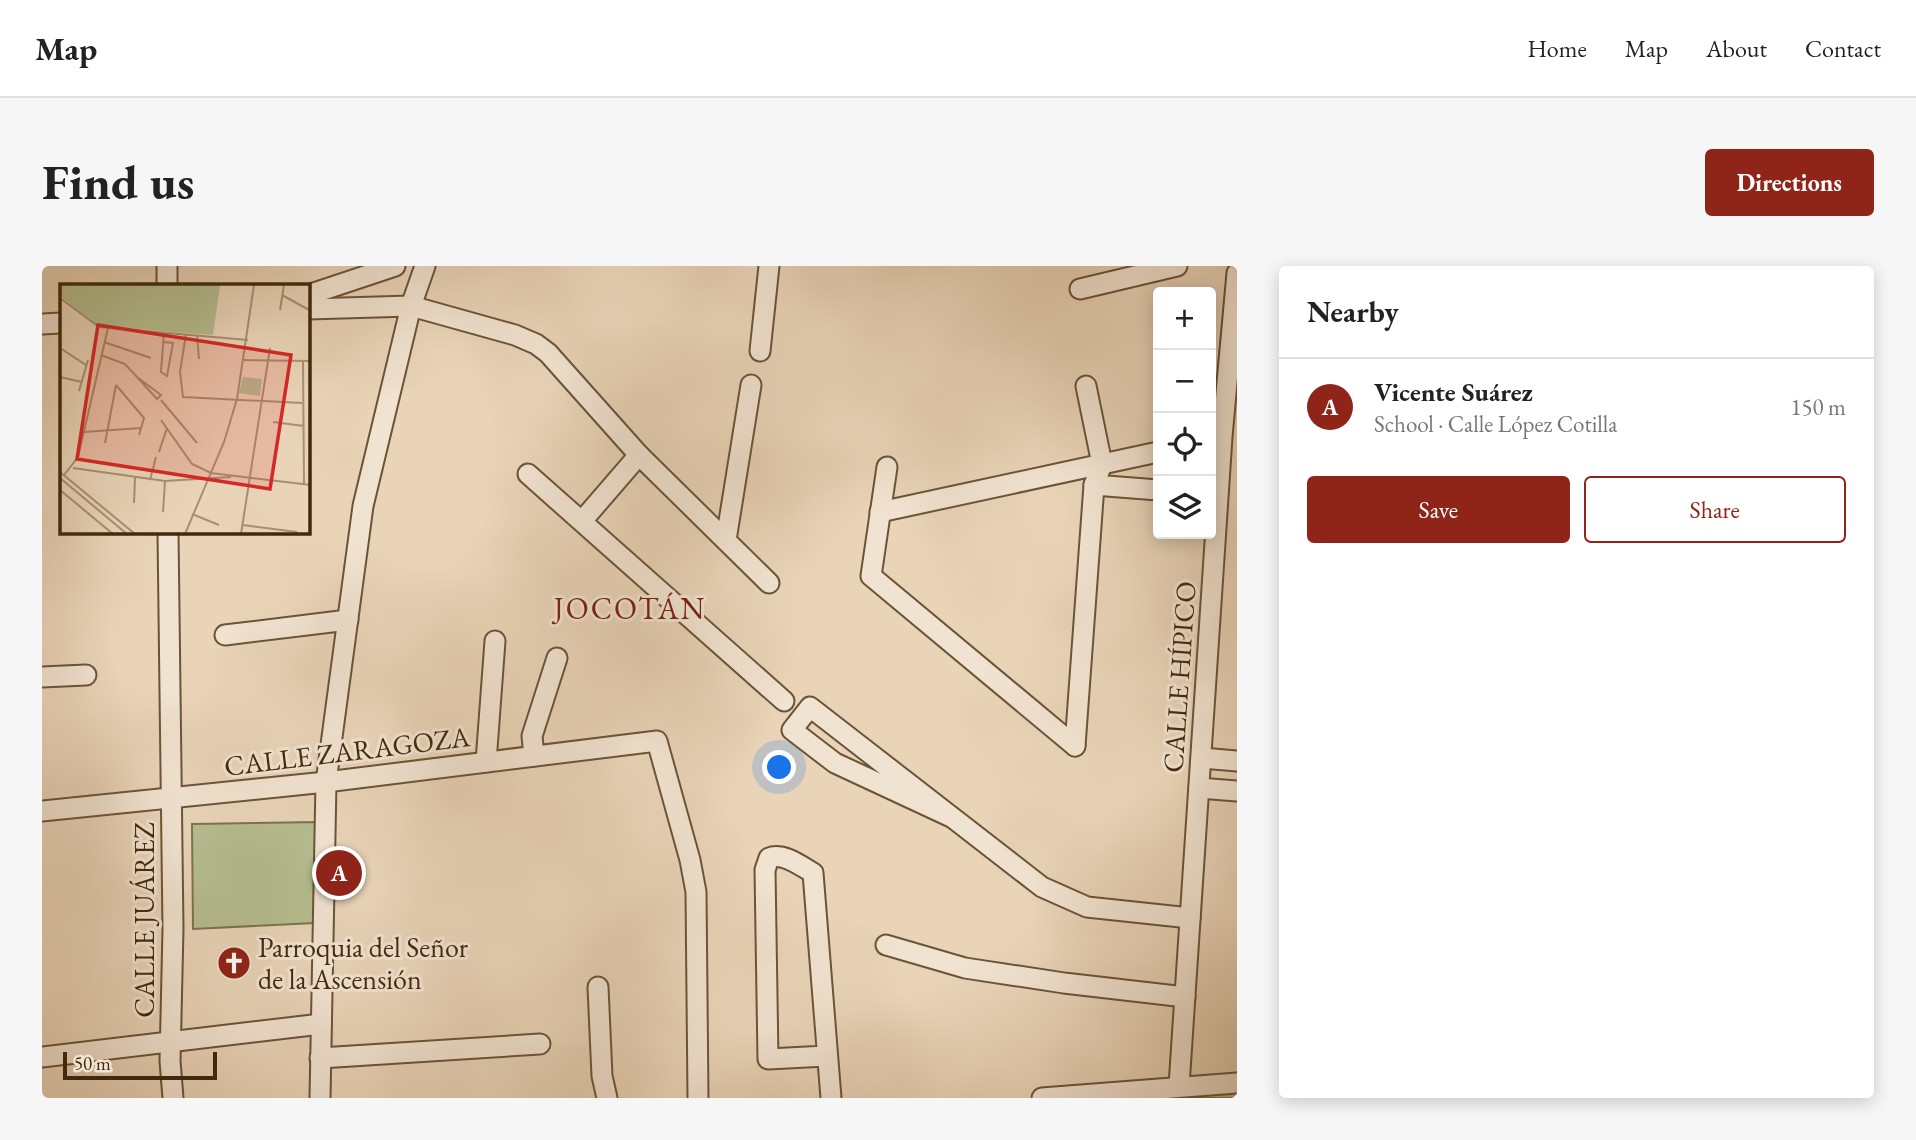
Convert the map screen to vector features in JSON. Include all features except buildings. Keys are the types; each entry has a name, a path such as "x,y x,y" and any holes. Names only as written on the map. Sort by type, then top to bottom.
{"street":[{"path":"167,266 167,284"},
{"path":"310,294 396,266"},
{"path":"320,1098 326,782 363,506 411,306 425,266"},
{"path":"760,351 769,266"},
{"path":"1080,289 1177,266"},
{"name":"CALLE HÍPICO","path":"1216,476 1217,439 1237,273"},
{"path":"310,309 411,306 483,327 500,329 536,344 548,353 639,455 769,583"},
{"path":"42,324 60,323"},
{"path":"726,540 751,385"},
{"path":"887,467 871,576 1075,746 1094,485 1102,464 1086,387"},
{"path":"880,512 1153,453"},
{"path":"582,522 639,455"},
{"path":"528,474 784,701"},
{"path":"1094,485 1153,490"},
{"name":"CALLE JUÁREZ","path":"168,534 173,929 170,1060 173,1098"},
{"name":"CALLE HÍPICO","path":"1178,1086 1202,758 1213,539"},
{"path":"225,635 348,620"},
{"path":"486,762 495,641"},
{"path":"534,752 532,736 557,658"},
{"path":"42,677 86,675"},
{"path":"951,817 835,763 792,730 810,708 1042,887 1087,907 1190,918"},
{"name":"CALLE ZARAGOZA","path":"42,811 326,782 486,762 534,752 657,741 690,860 696,892 698,1098"},
{"path":"1202,758 1237,761"},
{"path":"1199,788 1237,791"},
{"path":"827,1056 768,1059 765,870 769,858 775,856 813,873 831,1098"},
{"path":"886,945 965,968 1064,983 1185,996"},
{"path":"598,987 602,1076 607,1098"},
{"path":"42,1058 321,1024"},
{"path":"320,1058 540,1044"},
{"path":"1042,1098 1236,1078"}],"green space":[{"path":"318,822 314,923 193,929 192,824"},
{"path":"1237,1091 1237,1098 1141,1098"}],"place":[{"name":"Vicente Suárez","path":"339,873"},
{"name":"Parroquia del Señor de la Ascensión","path":"234,963"}],"district":[{"name":"JOCOTÁN","path":"630,609"}]}
